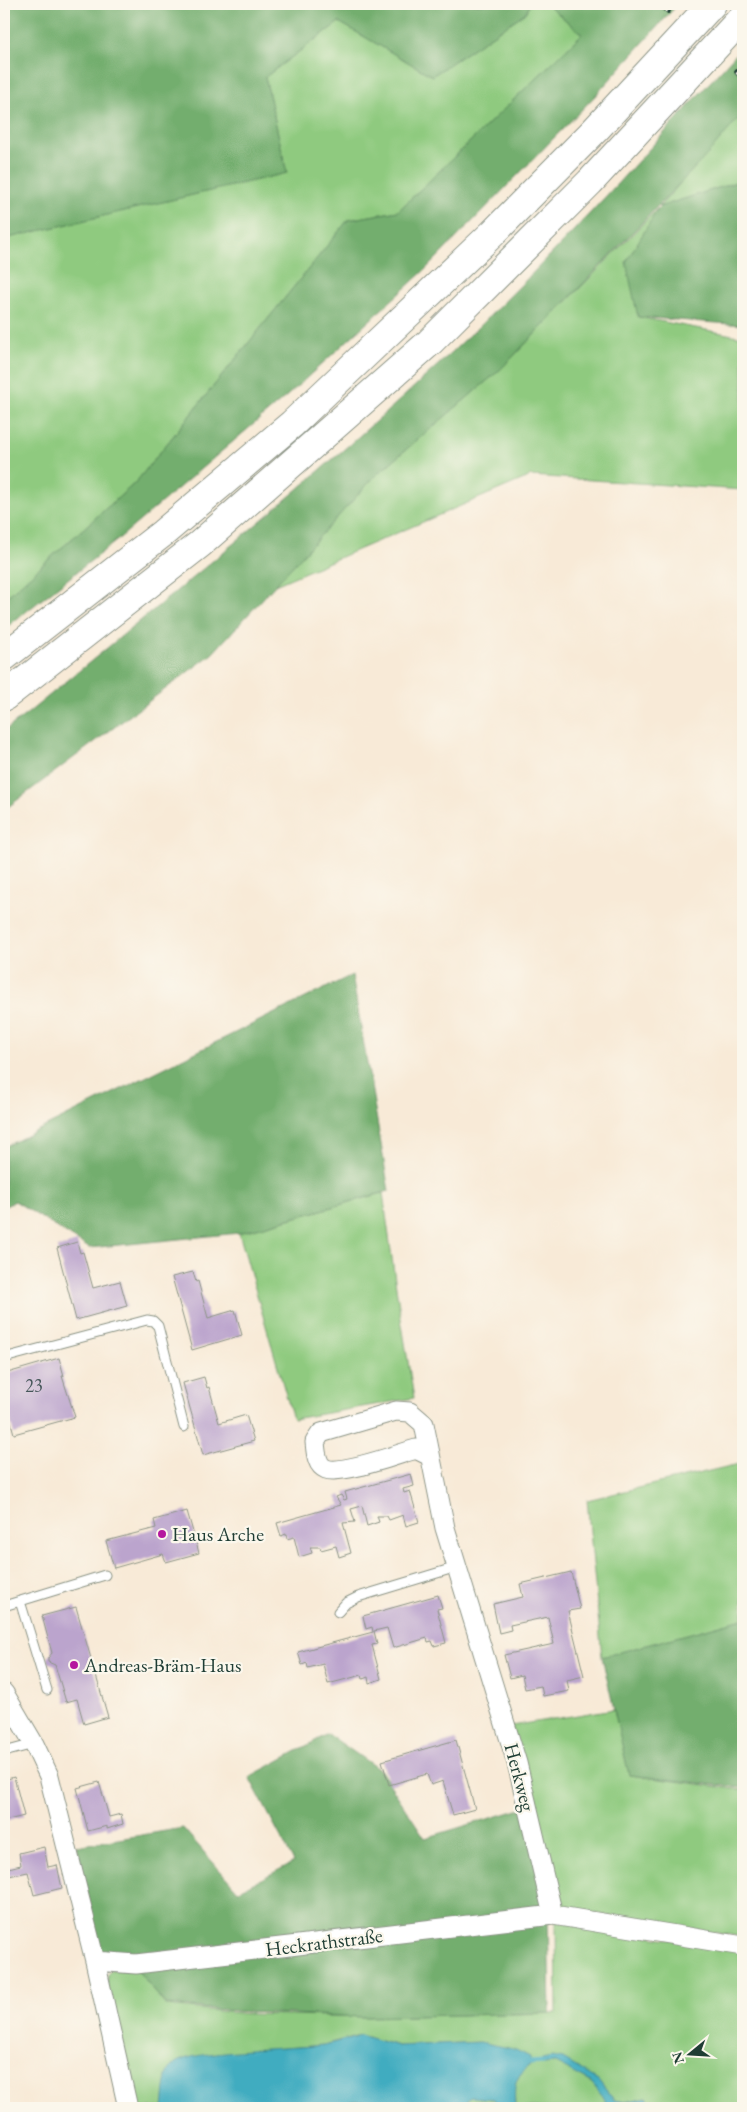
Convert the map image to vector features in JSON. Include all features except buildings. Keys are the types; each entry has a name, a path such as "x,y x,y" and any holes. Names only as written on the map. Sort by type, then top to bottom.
{"highway":[{"path":"4,657 163,533 292,424 493,233 595,130 712,4"},
{"path":"4,697 200,544 430,342 590,182 743,17"}],"street":[{"name":"Herkweg","path":"430,1456 416,1449 342,1470 325,1469 319,1463 315,1442 321,1432 396,1411 410,1412 424,1424 445,1528 517,1763 553,1915"},
{"path":"4,1693 34,1744 49,1776 95,1961 128,2108"},
{"path":"553,1915 743,1946"},
{"name":"Heckrathstraße","path":"95,1961 136,1964 553,1915"}],"lane":[{"path":"4,1358 147,1320 153,1321 158,1326 184,1427"},
{"path":"338,1612 346,1603 358,1597 457,1567"},
{"path":"4,1606 105,1574"},
{"path":"20,1601 47,1690"},
{"path":"4,1752 34,1744"}],"green space":[{"path":"4,4 530,4 525,13 432,76 339,22 265,77 287,173 4,239"},
{"path":"530,4 547,4 582,34 398,211 348,220 136,482 4,599 4,239 287,173 265,77 339,22 432,76 525,13"},
{"path":"547,4 678,4 594,97 426,269 289,394 115,542 4,629 4,599 136,482 348,220 398,211 582,34"},
{"path":"743,46 743,113 708,154 501,369 376,475 212,654 4,810 4,731 296,491 451,353 564,241"},
{"path":"743,113 743,180 659,207"},
{"path":"743,180 743,325 638,317 626,262 659,207"},
{"path":"659,207 638,317 743,337 743,490 531,476 275,585 376,475 501,369"},
{"path":"352,975 389,1191 239,1233 89,1248 15,1201 4,1207 4,1147"},
{"path":"383,1193 414,1398 293,1419 239,1233"},
{"path":"743,1463 743,1619 602,1657 587,1500"},
{"path":"743,1619 743,1788 629,1775 602,1657"},
{"path":"614,1709 629,1775 743,1790 743,1937 559,1908 511,1726"},
{"path":"328,1734 381,1771 425,1838 524,1808 548,1910 550,2013 364,2017 248,2012 166,2005 138,1971 104,1953 100,1947 77,1846 183,1828 238,1891 294,1862 249,1777"},
{"path":"556,1921 743,1951 743,2108 703,2108 688,2101 679,2108 652,2108 647,2097 625,2102 614,2100 598,2080 555,2062 591,2082 607,2101 601,2108 515,2108 514,2085 522,2071 480,2042 398,2046 360,2035 324,2045 244,2051 192,2058 174,2064 167,2077 163,2108 134,2108 107,1985 108,1974 112,1969 138,1971 166,2006 249,2014 364,2017 557,2013"},
{"path":"471,2097 494,2099 500,2108 458,2108"},
{"path":"355,2100 382,2104 391,2108 329,2108"}],"water":[{"path":"360,2035 398,2046 480,2042 514,2049 530,2057 530,2066 520,2074 516,2084 515,2108 500,2108 494,2099 471,2097 458,2108 391,2108 368,2101 352,2101 329,2108 163,2108 168,2073 174,2064 184,2059 221,2052 323,2045"},
{"path":"552,2057 563,2059 598,2080 614,2100 625,2102 647,2097 652,2108 601,2108 606,2101 591,2082 555,2063 543,2064 542,2059"}],"waterway":[{"path":"530,2063 543,2062"}],"railway":[{"path":"661,4 668,11"},
{"path":"737,72 743,79"}],"place":[{"name":"Haus Arche","path":"162,1534"},
{"name":"Andreas-Bräm-Haus","path":"74,1665"}]}
